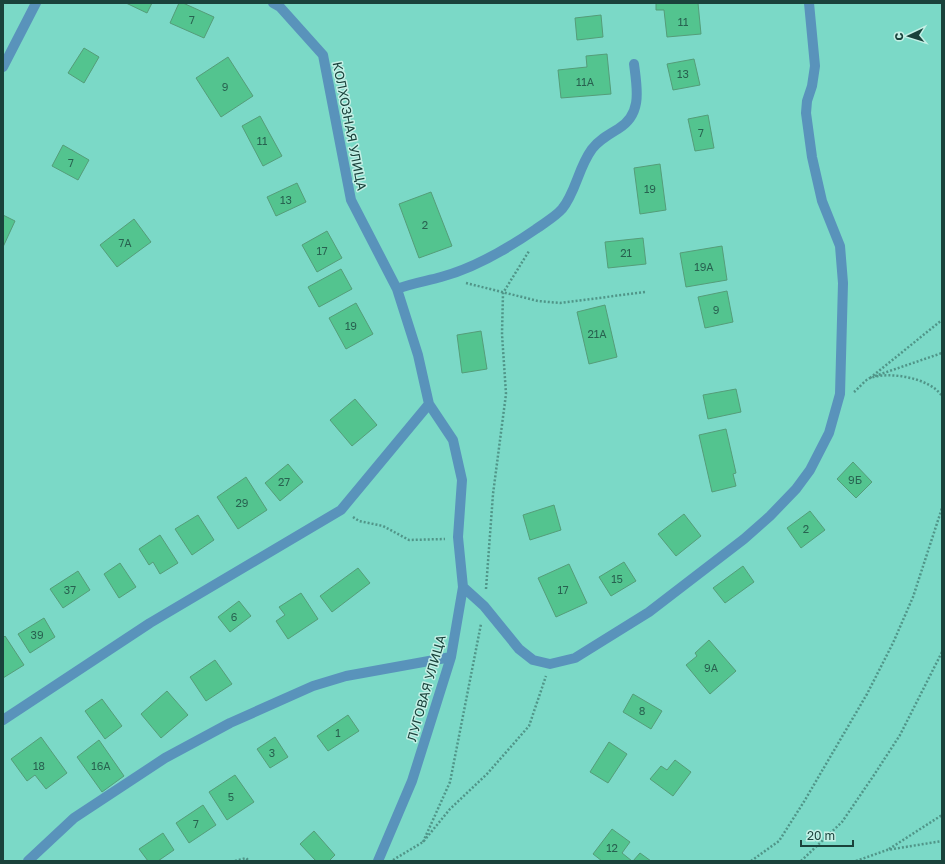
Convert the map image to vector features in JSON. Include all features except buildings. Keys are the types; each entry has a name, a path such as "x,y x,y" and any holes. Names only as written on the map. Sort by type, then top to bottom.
{"street":[{"path":"3,67 36,3"},
{"name":"КОЛХОЗНАЯ УЛИЦА","path":"273,3 280,7 323,55 351,200 397,289 418,355 429,404"},
{"path":"464,587 484,606 519,649 533,660 550,664 576,658 649,612 744,539 770,516 796,489 810,470 828,433 840,394 843,283 840,246 822,201 812,157 806,113 807,101 812,86 814,66 809,3"},
{"path":"397,289 414,283 442,277 484,261 516,243 562,209 573,190 580,168 592,148 600,140 622,127 636,111 638,87 634,64"},
{"path":"3,720 150,624 340,510 429,404"},
{"name":"ЛУГОВАЯ УЛИЦА","path":"378,861 412,781 451,657 464,587 458,537 462,480 453,440 429,404"},
{"path":"28,861 74,818 165,758 230,722 313,686 346,676 451,657"}],"path":[{"path":"423,842 450,782 484,606 493,494 506,394 502,334 503,293 530,250"},
{"path":"464,282 538,301 560,302 646,292"},
{"path":"851,394 942,320"},
{"path":"870,378 942,353"},
{"path":"870,378 894,376 920,379 942,396"},
{"path":"751,861 779,841 868,694 914,597 942,508"},
{"path":"340,510 359,521 383,526 409,540 458,537"},
{"path":"800,861 842,822 874,775 900,735 942,652"},
{"path":"392,861 423,842 450,809 487,774 529,726 550,664"},
{"path":"887,850 942,815"},
{"path":"856,861 887,850 942,841"},
{"path":"235,861 246,858 249,861"}]}
